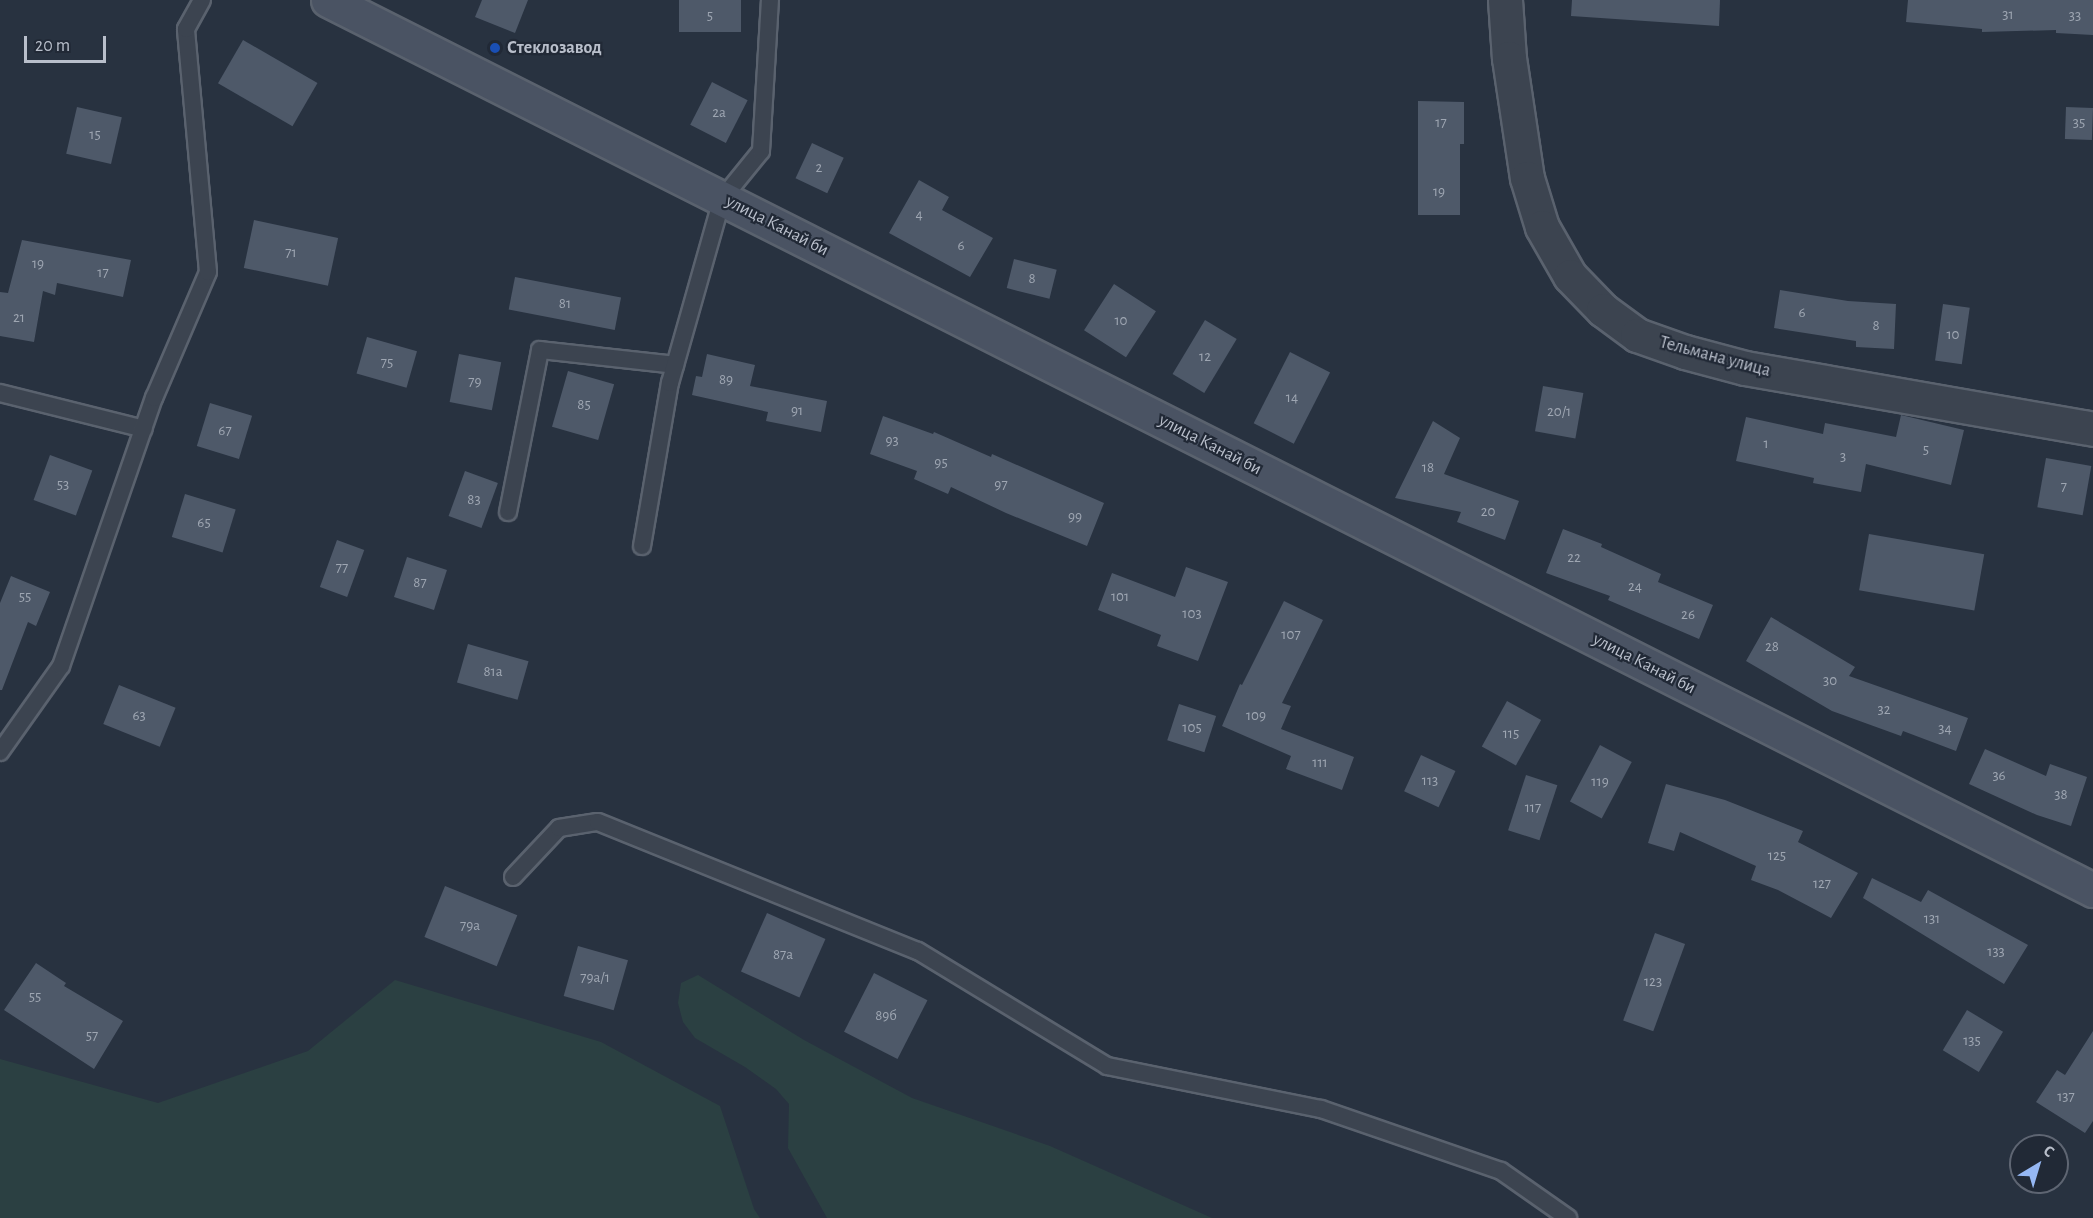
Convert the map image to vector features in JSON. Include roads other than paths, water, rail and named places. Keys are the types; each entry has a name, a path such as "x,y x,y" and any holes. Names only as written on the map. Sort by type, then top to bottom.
{"main road":[{"name":"улица Канай би","path":"328,0 2093,890"}],"street":[{"name":"Тельмана улица","path":"1505,0 1509,58 1527,178 1539,217 1570,276 1603,310 1637,335 1685,352 1745,368 2093,429"}],"lane":[{"path":"0,752 62,666 144,429 208,272 186,29 202,0"},
{"path":"642,546 675,365 722,199 761,151 770,0"},
{"path":"508,512 540,350 675,365"},
{"path":"0,393 144,429"},
{"path":"513,877 559,828 598,822 918,951 1107,1066 1321,1109 1501,1171 1568,1218"}],"place":[{"name":"Стеклозавод","path":"495,48"}]}
